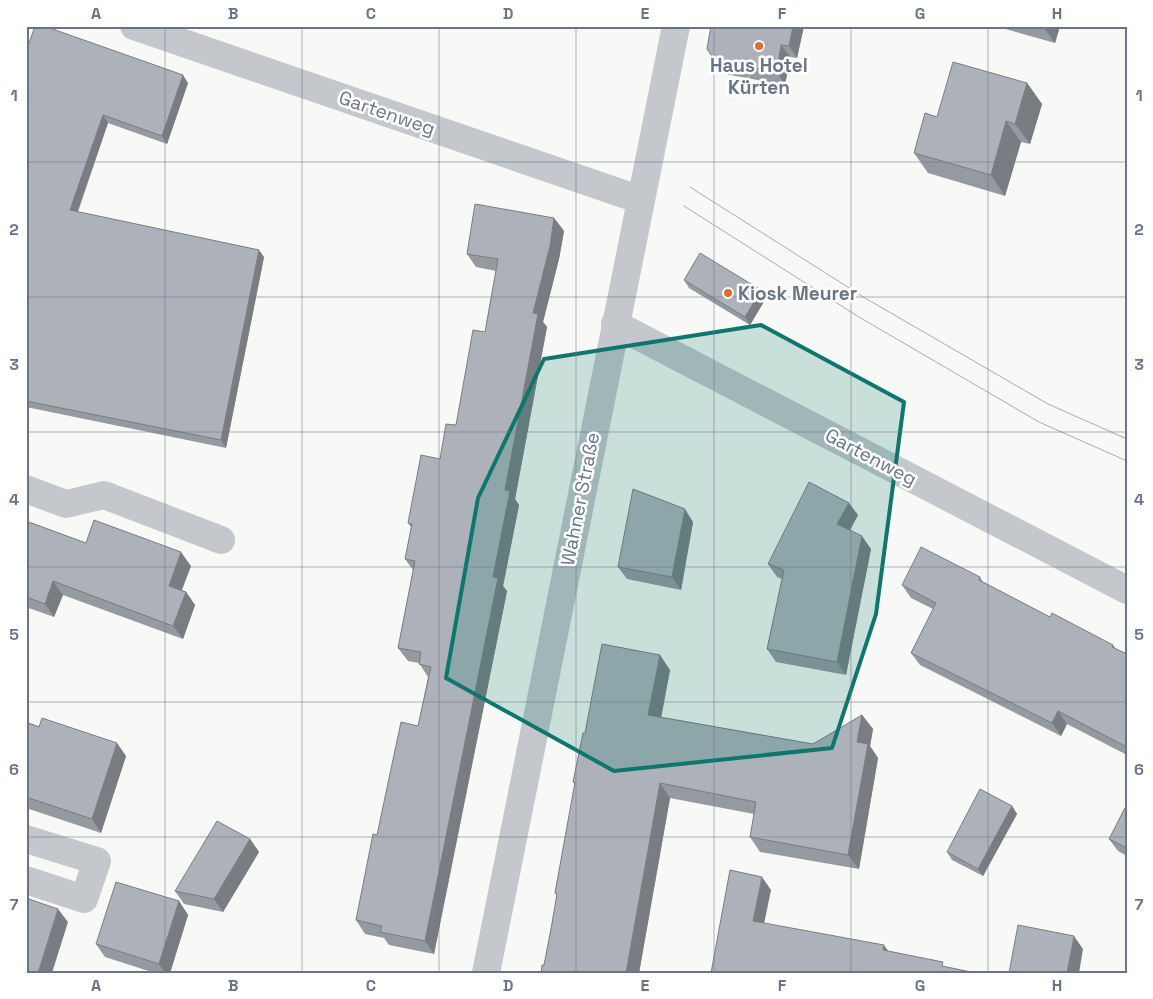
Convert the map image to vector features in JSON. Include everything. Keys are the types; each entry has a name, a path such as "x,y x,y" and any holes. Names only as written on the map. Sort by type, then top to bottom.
{"street":[{"name":"Gartenweg","path":"134,26 641,200"},
{"name":"Wahner Straße","path":"486,973 676,26"},
{"name":"Gartenweg","path":"616,324 1127,590"},
{"path":"26,489 66,504 104,495 220,540"},
{"path":"26,839 97,861 84,899 26,880"}],"highlighted area":[{"path":"761,325 904,402 876,614 832,748 614,771 446,678 478,498 544,359"}],"building":[{"path":"35,26 44,26 183,75 162,136 103,115 70,210 259,250 221,440 26,401 26,52"},
{"name":"Haus Hotel Kürten","path":"711,26 793,26 789,46 781,45 777,72 716,62 707,49"},
{"path":"953,62 1027,83 1015,124 1006,121 991,175 914,153 925,113 937,117"},
{"path":"475,204 554,218 550,246 533,313 538,314 505,490 510,491 493,577 498,578 425,941 380,932 382,926 356,920 373,834 377,835 401,722 418,726 431,667 419,664 421,652 398,648 415,561 405,559 412,524 408,523 421,455 440,459 446,424 456,425 473,330 485,332 498,259 467,254"},
{"name":"Kiosk Meurer","path":"700,253 761,290 745,317 684,280"},
{"path":"809,482 849,503 837,524 862,536 837,662 767,649 784,570 768,564"},
{"path":"633,489 685,509 672,577 618,567"},
{"path":"94,520 181,552 169,586 186,592 173,626 53,581 45,604 26,597 26,521 86,543"},
{"path":"921,547 980,577 979,580 1050,617 1052,613 1127,654 1127,747 1058,711 1052,723 911,653 936,603 902,585"},
{"path":"602,644 660,655 648,715 813,744 862,715 857,742 868,744 848,855 750,837 756,802 660,783 626,973 541,973 557,894 555,893 575,782 573,782 583,733 585,733"},
{"path":"42,718 117,743 92,819 26,797 26,722 39,727"},
{"path":"980,789 1012,806 978,869 947,852"},
{"path":"1127,804 1127,848 1109,839"},
{"path":"217,821 250,839 214,899 175,891"},
{"path":"730,870 762,877 753,921 884,945 883,950 943,962 942,966 976,973 711,973"},
{"path":"116,882 179,901 159,964 96,944"},
{"path":"26,898 58,909 38,973 26,973"},
{"path":"1018,925 1074,936 1067,973 1009,973"}],"tram line":[{"path":"690,187 865,298 1048,404 1127,439"},
{"path":"684,206 859,317 1039,422 1127,461"}],"place":[{"name":"Haus Hotel Kürten","path":"759,46"},
{"name":"Kiosk Meurer","path":"728,293"}]}
